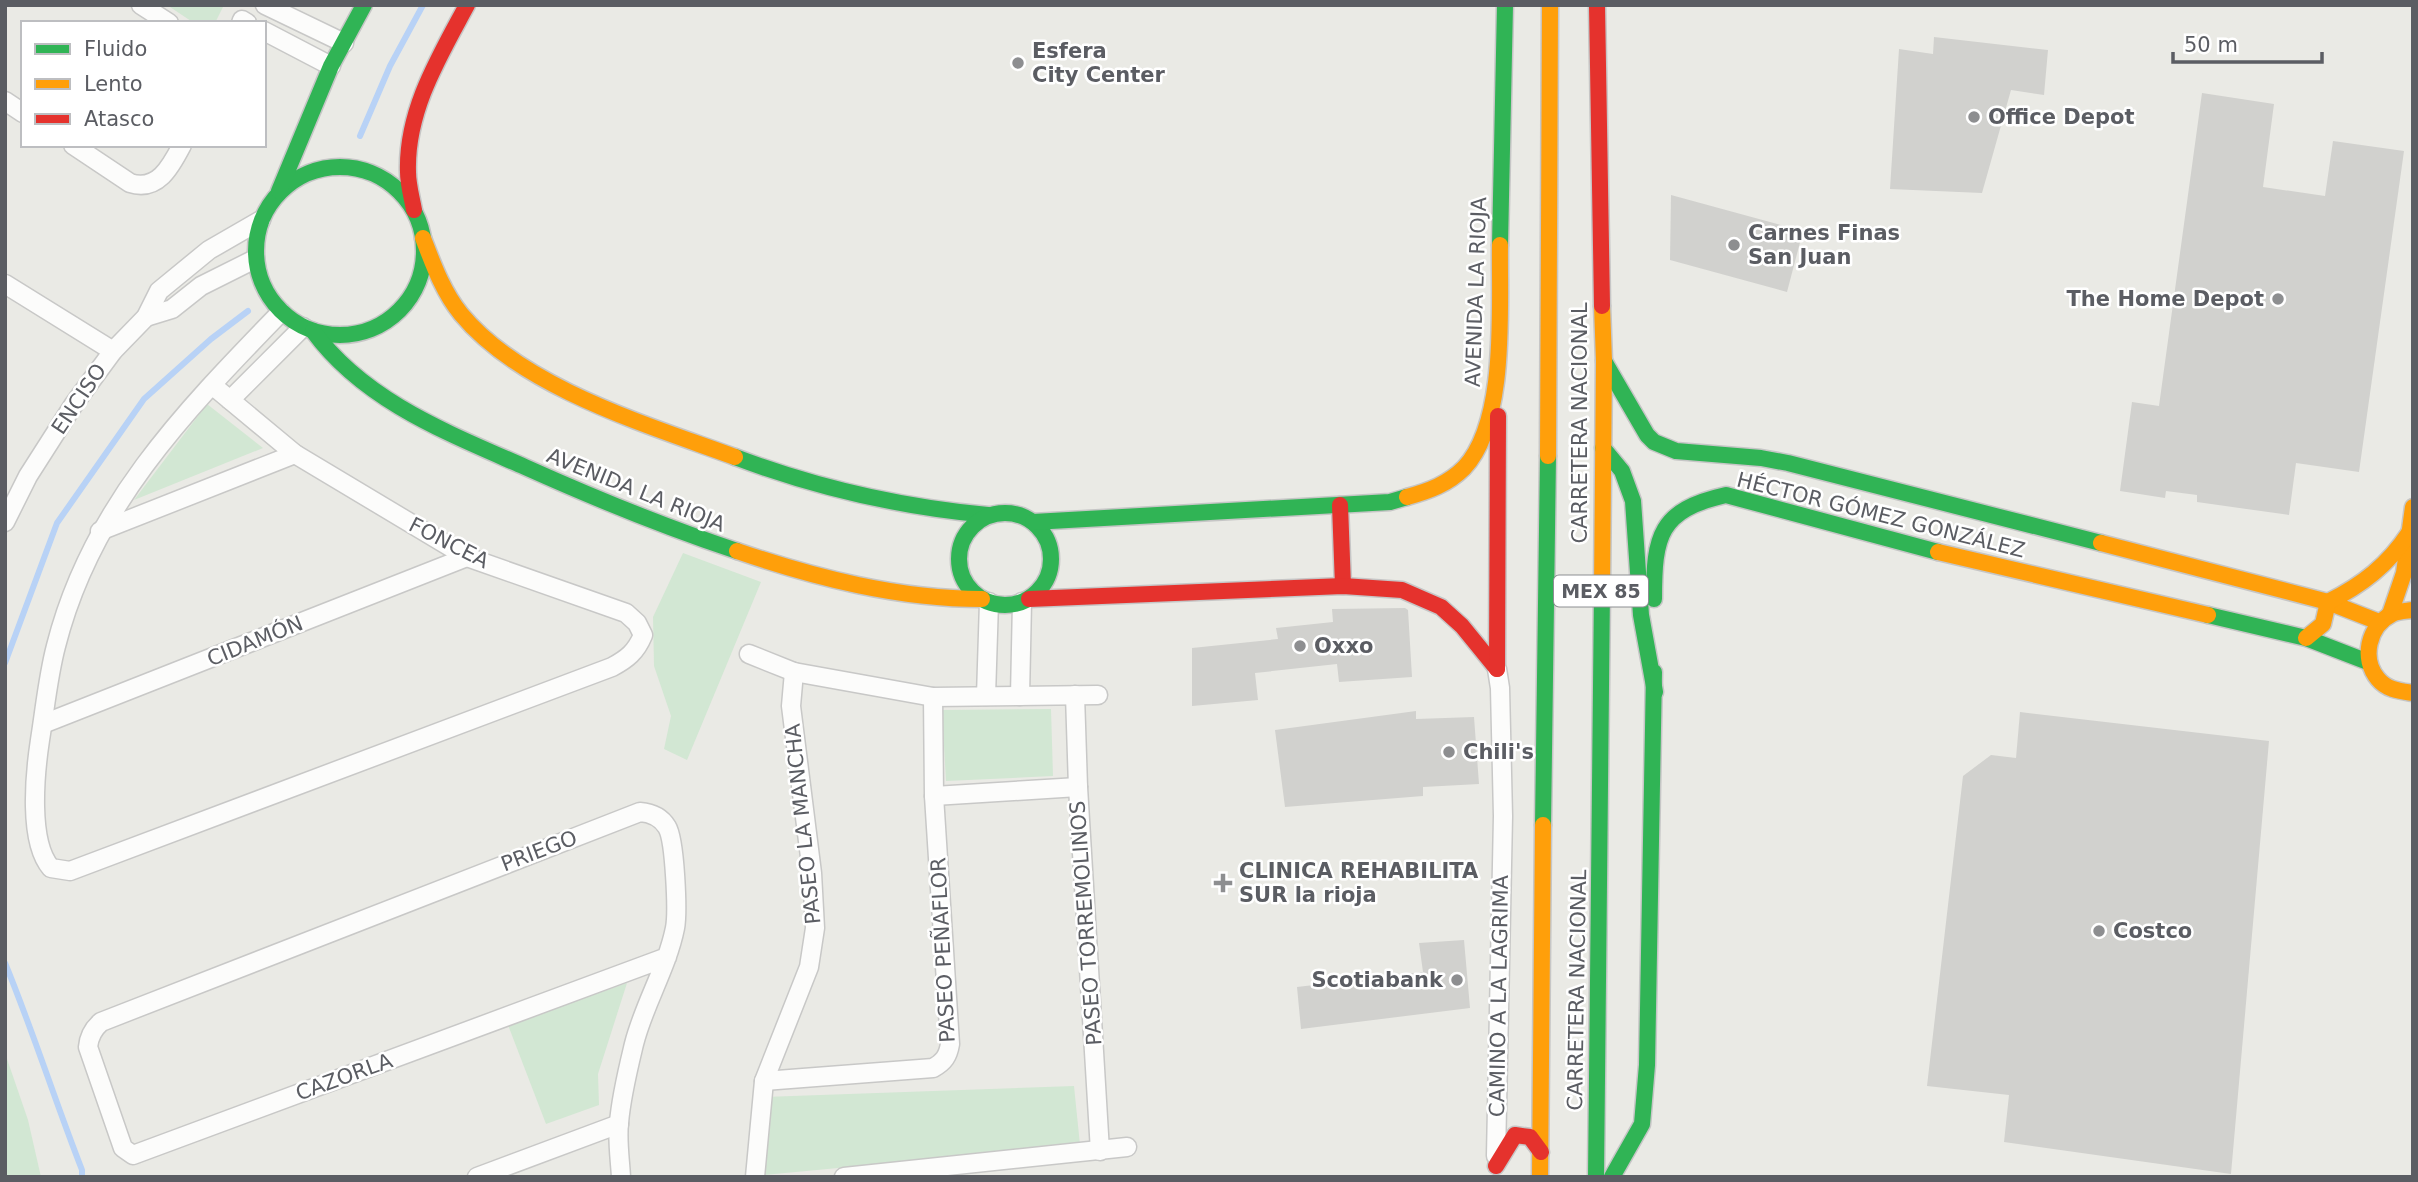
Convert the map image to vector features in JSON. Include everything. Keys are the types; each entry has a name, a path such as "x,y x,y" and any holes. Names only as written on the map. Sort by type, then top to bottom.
{"main road":[{"path":"365,5 331,66 279,191 261,220 256,240 260,279 268,297 281,312 308,329 337,336 362,333 384,323 403,307 417,287 424,263 423,238"},
{"path":"467,5 418,106 410,140 408,172 423,238 443,288 467,321 502,352 542,378 619,414 816,485 891,502 988,515 1003,512 1019,514 1033,522 1046,540 1051,561 1048,576 1040,589 1025,600 1011,605 985,600 970,589 962,577 959,562 965,534 975,523 988,515"},
{"name":"AVENIDA LA RIOJA","path":"1033,522 1390,502 1437,487 1453,478 1474,456 1485,434 1498,375 1505,5"},
{"name":"CARRETERA NACIONAL","path":"1541,1177 1543,817 1548,586 1550,5"},
{"name":"CARRETERA NACIONAL","path":"1597,5 1599,237 1604,361 1597,1177"},
{"path":"279,191 301,176 326,167 352,167 377,175 399,191 415,212"},
{"name":"AVENIDA LA RIOJA","path":"308,329 347,371 367,386 421,417 564,485 671,528 766,562 875,590 945,600 985,600"},
{"name":"HÉCTOR GÓMEZ GONZÁLEZ","path":"1604,361 1647,435 1664,447 1676,451 1761,458 1788,464 2384,618"},
{"path":"1497,669 1498,375"},
{"path":"1603,448 1622,471 1633,501 1641,615 1654,692"},
{"name":"HÉCTOR GÓMEZ GONZÁLEZ","path":"1612,1177 1642,1124 1647,1065 1654,564 1664,529 1675,515 1689,505 1705,498 1726,495 1960,558 2306,638 2368,662"},
{"path":"1340,505 1343,586"},
{"path":"2413,507 2404,573 2384,618 2369,641 2368,662 2374,675 2384,685 2396,692 2413,693"},
{"path":"2306,638 2324,626 2328,615 2328,602 2354,590 2384,567 2397,553 2409,533"},
{"path":"1025,600 1343,586 1402,590 1441,607 1462,626 1497,669"},
{"path":"2384,618 2403,610 2413,610"},
{"path":"1496,1171 1515,1135 1530,1138 1541,1152"}],"street":[{"path":"141,5 166,21"},
{"path":"265,5 344,43"},
{"path":"266,32 331,66"},
{"path":"5,101 21,112"},
{"path":"75,147 137,185 160,178 170,169 181,147"},
{"path":"113,351 146,317 159,290 209,250 261,220"},
{"path":"146,317 172,309 201,286 256,259"},
{"name":"ENCISO","path":"5,284 113,351 74,404 28,476 5,522"},
{"path":"212,385 281,312"},
{"path":"230,400 308,329"},
{"name":"FONCEA","path":"212,385 295,454 467,557 626,613 637,623 643,635 637,649 627,659 611,667 70,871 51,868 41,854 36,837 36,764 56,646 77,584 100,531 128,486 161,443 212,385"},
{"path":"100,531 295,454"},
{"name":"CIDAMÓN","path":"43,724 467,557"},
{"path":"985,600 986,696"},
{"path":"1020,696 1025,600"},
{"path":"749,654 794,672 933,697 1098,695"},
{"name":"CAMINO A LA LAGRIMA","path":"1496,1171 1503,816 1500,688 1497,669"},
{"name":"PASEO LA MANCHA","path":"755,1177 764,1081 809,967 815,928 791,706 794,672"},
{"name":"PASEO TORREMOLINOS","path":"1075,695 1100,1151"},
{"name":"PASEO PEÑAFLOR","path":"764,1081 933,1068 942,1063 948,1055 950,1044 934,796 933,697"},
{"path":"934,796 1078,787"},
{"name":"PRIEGO","path":"88,1047 94,1028 101,1022 640,812 650,813 659,817 668,828 675,875 675,926 667,957 635,1042 619,1124 621,1177"},
{"name":"CAZORLA","path":"88,1047 122,1148 133,1155 667,957"},
{"path":"477,1177 619,1124"},
{"path":"844,1177 1127,1147"}],"green space":[{"path":"167,5 224,5 216,21 191,21"},
{"path":"207,404 263,448 134,500"},
{"path":"683,553 761,582 687,760 664,749 671,716 654,666 653,617"},
{"path":"1051,709 1053,776 946,781 942,710"},
{"path":"627,983 598,1074 599,1105 546,1124 508,1025"},
{"path":"5,1053 28,1120 41,1177 5,1177"},
{"path":"1074,1086 1080,1145 764,1175 764,1097"}],"building":[{"path":"1934,37 2048,50 2044,95 2011,90 1982,193 1890,189 1899,49 1933,54"},
{"name":"The Home Depot","path":"2202,93 2274,104 2263,187 2325,196 2333,141 2404,151 2359,472 2296,463 2289,515 2197,502 2197,495 2166,491 2165,498 2120,491 2132,402 2159,406"},
{"name":"Carnes Finas San Juan","path":"1671,195 1803,231 1787,292 1670,260"},
{"path":"1332,609 1408,610 1412,677 1339,682 1337,664 1255,673 1258,700 1192,706 1192,648 1278,639 1276,628 1333,622"},
{"path":"1416,711 1416,719 1474,717 1479,784 1423,787 1423,796 1285,807 1275,730"},
{"name":"Costco","path":"2020,712 2269,741 2231,1174 2004,1142 2009,1095 1927,1086 1963,776 1991,755 2016,758"},
{"path":"1464,940 1470,1008 1301,1029 1297,987 1423,972 1419,943"}],"waterway":[{"path":"360,136 390,66 423,5"},
{"path":"5,663 57,523 144,399 211,339 248,311"},
{"path":"5,963 82,1170 82,1177"}],"traffic: fast":[{"path":"279,191 331,66 364,5"},
{"path":"1500,245 1505,5"},
{"path":"340,167 372,173 400,191 418,219 424,251 418,283 400,311 372,329 340,335 308,329 280,311 262,283 256,251 262,219 280,191 308,173 340,167"},
{"path":"313,331 334,356 357,377 409,412 603,501 737,551"},
{"path":"1604,361 1647,435 1654,442 1676,451 1788,463 2101,543"},
{"path":"1603,448 1622,471 1633,501 1641,615 1655,692"},
{"path":"1543,825 1548,456"},
{"path":"735,457 859,495 988,515"},
{"path":"1654,599 1656,558 1665,529 1686,509 1726,495 1938,552"},
{"path":"1033,522 1390,502 1407,497"},
{"path":"1005,513 1023,517 1038,526 1047,541 1051,559 1047,577 1038,592 1023,601 1005,605 987,601 972,592 963,577 959,559 963,541 972,526 987,517 1005,513"},
{"path":"1596,1177 1602,589"},
{"path":"2208,615 2306,638 2368,662"},
{"path":"1612,1177 1642,1124 1647,1065 1654,672"}],"traffic: slow":[{"path":"1548,456 1550,5"},
{"path":"423,238 444,287 461,314 487,340 517,363 588,401 735,457"},
{"path":"1407,497 1438,486 1464,468 1478,447 1488,422 1498,362 1500,245"},
{"path":"1602,306 1602,589"},
{"path":"2390,614 2404,573 2413,507"},
{"path":"2306,638 2323,624 2328,602 2373,573 2409,533"},
{"path":"2101,543 2328,602 2379,622"},
{"path":"737,551 858,585 920,595 982,599"},
{"path":"1938,552 2208,615"},
{"path":"2413,610 2394,613 2384,619 2373,635 2369,653 2373,671 2385,686 2413,693"},
{"path":"1540,1177 1543,825"}],"traffic: jam":[{"path":"414,210 408,172 412,127 426,85 467,5"},
{"path":"1597,5 1602,306"},
{"path":"1497,669 1498,416"},
{"path":"1340,505 1343,586"},
{"path":"1029,599 1343,586 1402,590 1441,607 1462,626 1497,669"},
{"path":"1496,1166 1515,1135 1530,1137 1541,1152"}],"place":[{"name":"Esfera City Center","path":"1018,63"},
{"name":"Office Depot","path":"1974,117"},
{"name":"Carnes Finas San Juan","path":"1734,245"},
{"name":"The Home Depot","path":"2278,299"},
{"name":"Oxxo","path":"1300,646"},
{"name":"Chili's","path":"1449,752"},
{"name":"CLINICA REHABILITA SUR la rioja","path":"1223,883"},
{"name":"Costco","path":"2099,931"},
{"name":"Scotiabank","path":"1457,980"}]}
